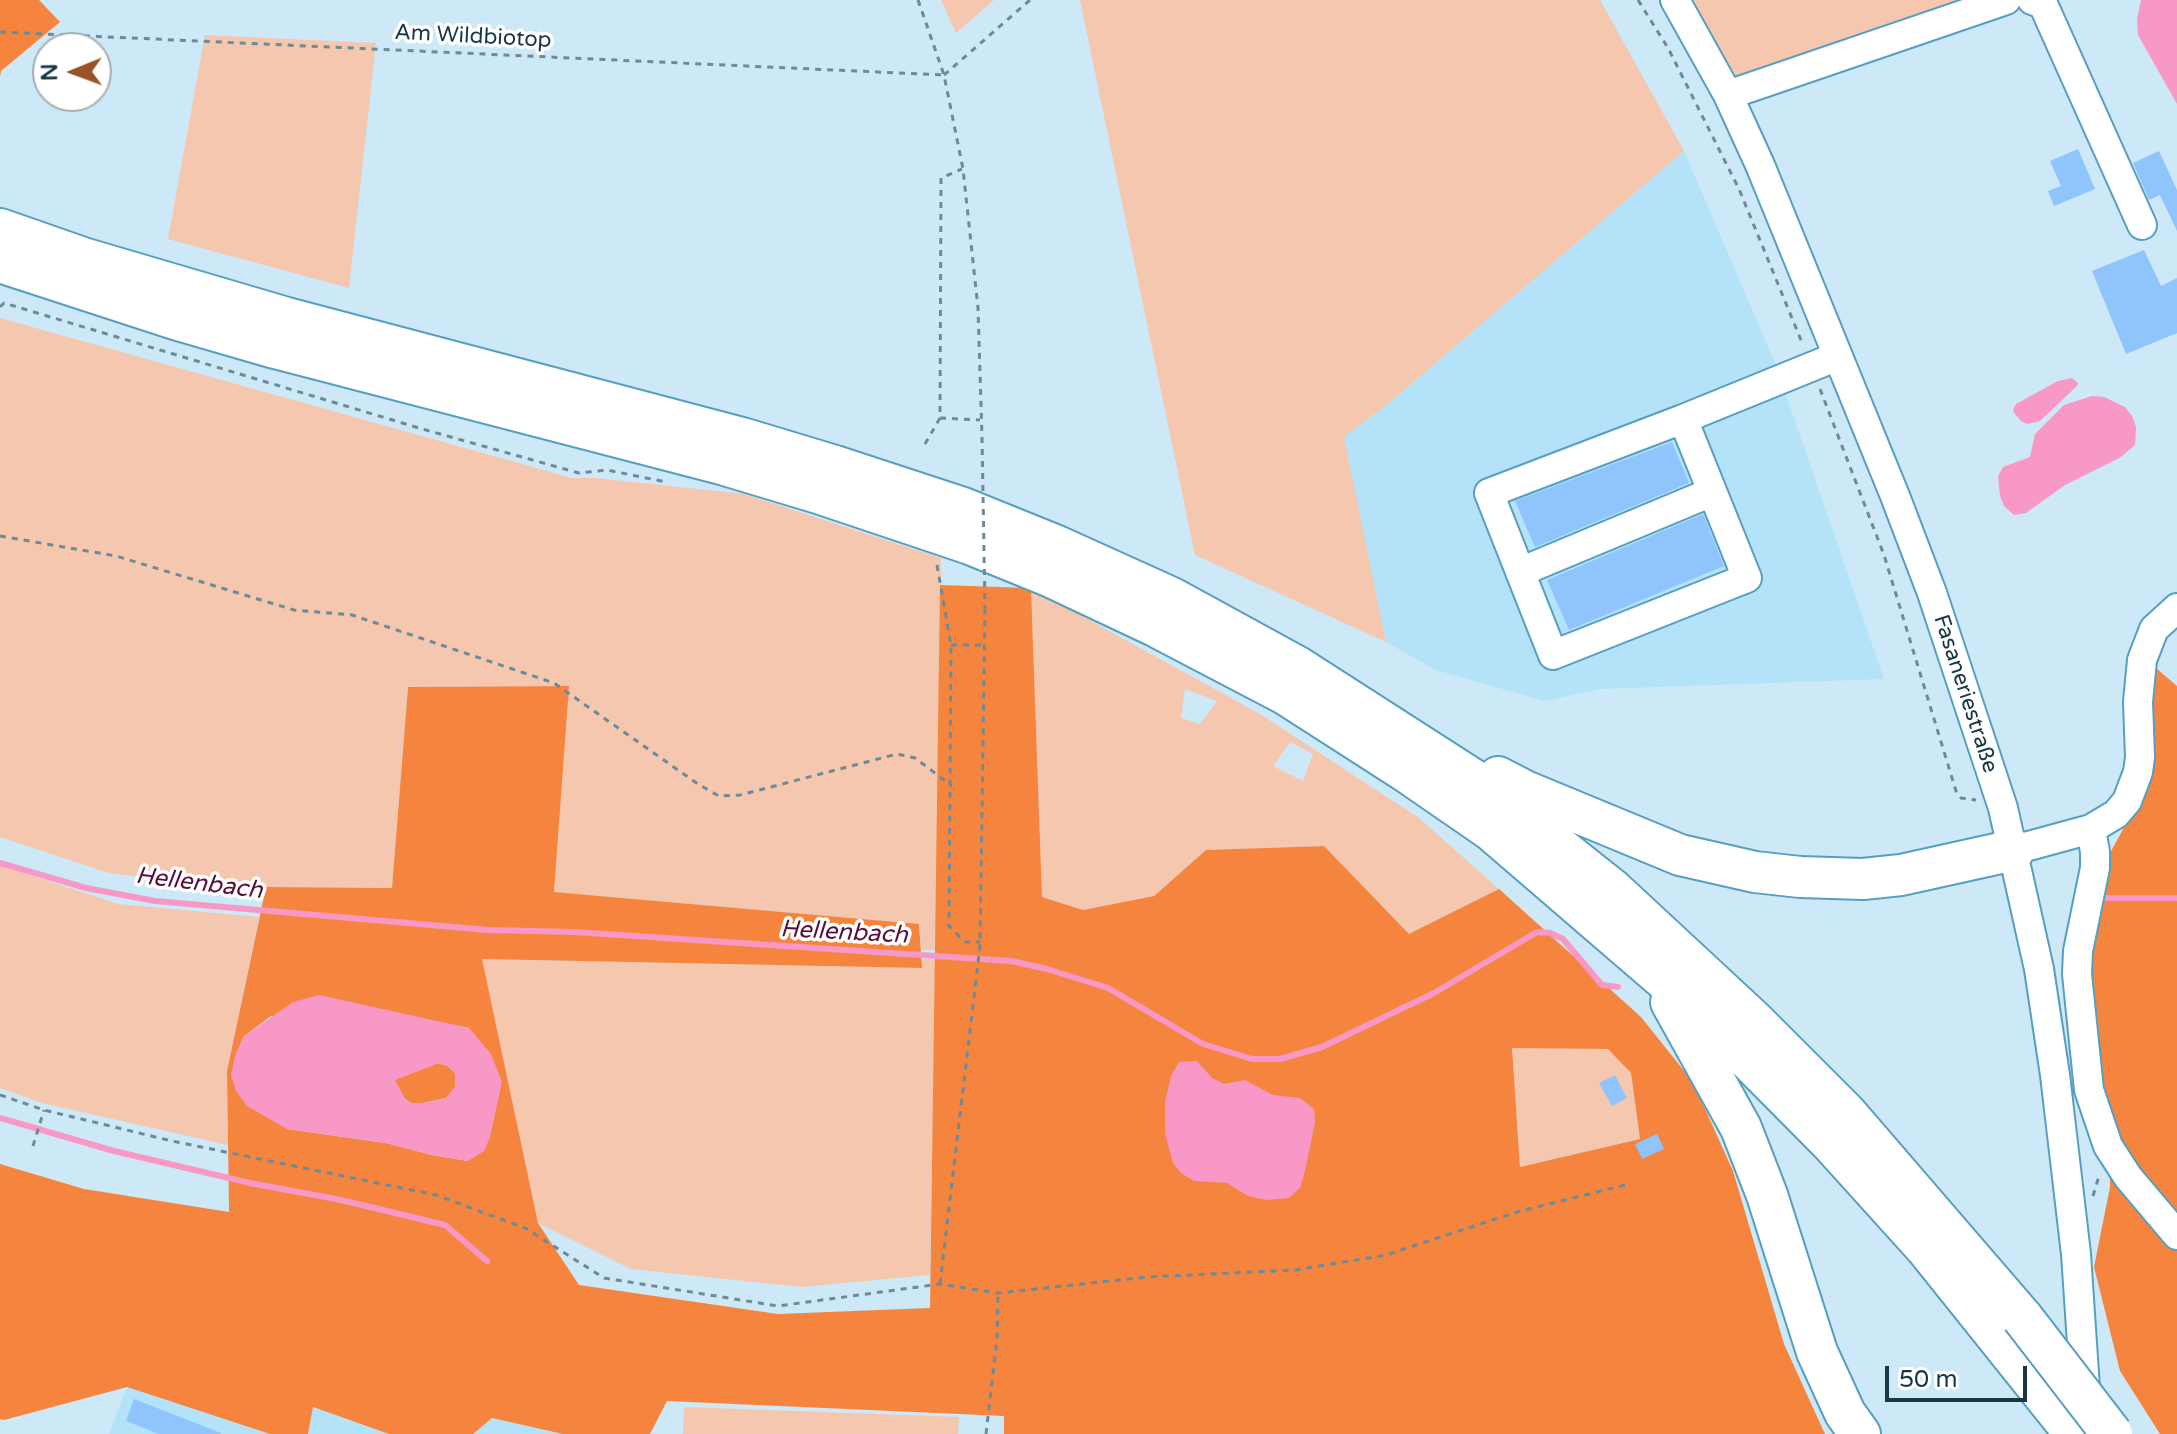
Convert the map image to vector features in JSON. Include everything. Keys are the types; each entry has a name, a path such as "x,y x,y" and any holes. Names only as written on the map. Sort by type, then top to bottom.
{"highway":[{"path":"0,229 185,289 387,346 742,438 963,508 1172,598 1298,667 1477,782 1613,890 1753,1020 1847,1114 1946,1225 2016,1333 2075,1434"},
{"path":"0,262 161,315 275,348 778,481 970,544 1049,576 1155,626 1271,687 1408,773 1492,831 1646,961 1767,1076 1935,1259 2016,1333 2112,1434"},
{"path":"1343,695 1525,791 1680,855 1755,872 1863,879 1928,870 2028,846"},
{"path":"1646,961 1700,1051 1741,1128 1767,1195 1817,1352 1840,1404 1860,1434"}],"street":[{"name":"Fasaneriestraße","path":"1675,0 1728,95 1760,165 1915,545 2003,808 2028,846 2039,969 2067,1167 2089,1434"},
{"path":"1728,95 2006,0"},
{"path":"2032,0 2043,4 2142,225"},
{"path":"1683,419 1747,578 1553,655 1489,493 1838,356"},
{"path":"1520,572 1712,492"},
{"path":"2028,846 2091,829 2116,814 2131,792 2140,757 2138,702 2142,660 2154,629 2177,608"},
{"path":"2091,829 2095,868 2078,951 2077,974 2089,1090 2108,1146 2128,1177 2177,1235"}],"path":[{"path":"918,0 944,75 963,169 978,308 986,645 980,944 940,1284"},
{"path":"944,75 1030,0"},
{"path":"1638,0 1668,48 1739,189 1811,366 1884,555 1956,791 1961,798 2003,808"},
{"name":"Am Wildbiotop","path":"0,32 944,75"},
{"path":"925,444 940,418 941,178 963,169"},
{"path":"0,307 4,303 579,473 607,470 668,482"},
{"path":"940,418 980,420"},
{"path":"0,536 116,556 294,610 352,615 554,683 719,796 740,795 897,754 915,758 952,786"},
{"path":"935,556 951,645 949,926 965,942 980,944"},
{"path":"951,645 986,645"},
{"path":"0,1095 44,1110 172,1141 436,1195 525,1228 604,1278 778,1306 940,1284 998,1293 1147,1277 1296,1270 1386,1255 1517,1212 1629,1184"},
{"path":"33,1146 44,1110"},
{"path":"986,1434 997,1340 998,1293"}],"shaded area":[{"path":"0,0 39,0 60,22 48,32 32,32 32,45 1,71 0,77"},
{"path":"941,0 994,0 956,33"},
{"path":"1080,0 1600,0 1684,151 1390,402 1344,437 1386,642 1195,555"},
{"path":"1689,0 1974,0 1739,80"},
{"path":"2141,0 2177,0 2177,104 2138,35"},
{"path":"205,35 376,43 349,288 168,239"},
{"path":"1684,151 1775,363 1884,679 1599,689 1545,701 1436,670 1386,642 1343,437 1390,402"},
{"path":"0,318 572,478 744,494 941,558 936,950 921,950 919,924 554,892 568,686 408,687 392,888 266,887 242,890 109,873 0,837"},
{"path":"2072,378 2078,383 2077,386 2040,421 2027,424 2015,414 2016,404 2058,381"},
{"path":"2092,396 2104,397 2125,407 2136,427 2135,445 2121,457 2065,485 2026,513 2014,515 2004,506 2000,496 1998,476 2003,467 2030,457 2035,434 2064,405"},
{"path":"940,585 1031,588 1042,897 1083,910 1154,896 1206,850 1324,846 1409,934 1499,889 1641,1017 1693,1082 1733,1171 1784,1344 1825,1434 1004,1434 1004,1416 667,1401 650,1434 563,1434 492,1418 473,1434 389,1434 313,1407 308,1434 270,1434 127,1387 4,1420 0,1419 0,1164 84,1189 229,1212 227,1071 266,887 392,888 408,687 569,686 554,892 919,924 922,968 482,959 538,1223 579,1285 778,1314 930,1308","holes":["388,1012 469,1028 468,1161 386,1143 287,1129 243,1037 271,1016","1512,1048 1608,1049 1631,1073 1640,1139 1520,1167"]},
{"path":"1031,588 1260,714 1419,818 1499,889 1409,935 1324,846 1206,850 1154,896 1083,910 1042,897","holes":["1185,689 1217,701 1200,724 1181,718","1290,742 1313,754 1303,781 1273,766"]},
{"path":"2156,668 2177,686 2177,1434 2160,1434 2120,1371 2094,1267 2110,1187 2109,1122 2089,1015 2090,941 2109,855 2146,787 2154,728 2152,690"},
{"path":"0,865 118,904 259,917 227,1071 228,1145 42,1103 0,1088"},
{"path":"481,959 921,968 921,959 936,959 930,1275 801,1287 631,1269 538,1223"},
{"path":"319,995 469,1028 491,1054 502,1082 484,1151 468,1161 386,1143 287,1129 247,1106 236,1091 231,1075 243,1037 293,1002","holes":["438,1063 448,1066 455,1074 455,1087 446,1098 411,1103 405,1099 395,1080"]},
{"path":"1512,1047 1609,1049 1631,1073 1640,1139 1520,1167"},
{"path":"1197,1061 1212,1078 1224,1084 1245,1080 1273,1095 1300,1098 1314,1109 1315,1122 1305,1171 1300,1188 1289,1198 1266,1200 1248,1196 1227,1183 1194,1181 1173,1163 1165,1133 1165,1102 1171,1076 1179,1062"},
{"path":"438,1063 448,1066 455,1073 455,1088 446,1098 423,1103 411,1103 405,1099 394,1080"},
{"path":"127,1387 270,1434 109,1434"},
{"path":"312,1407 389,1434 308,1434"},
{"path":"684,1407 959,1417 958,1434 683,1434"},
{"path":"492,1418 563,1434 473,1434"}],"building":[{"path":"2078,149 2095,189 2054,206 2048,191 2061,186 2050,161"},
{"path":"2159,151 2177,190 2177,231 2160,195 2149,200 2133,163"},
{"path":"2144,250 2161,286 2177,278 2177,333 2126,354 2092,271"},
{"path":"1672,442 1689,483 1535,547 1515,501"},
{"path":"1703,514 1724,566 1569,630 1547,580"},
{"path":"1615,1075 1627,1098 1612,1106 1599,1083"},
{"path":"1657,1134 1664,1149 1642,1159 1635,1144"},
{"path":"134,1399 221,1434 159,1434 126,1421"}],"waterway":[{"name":"Hellenbach","path":"0,863 86,888 155,901 488,930 575,932 1011,961 1108,988 1203,1044 1252,1059 1280,1059 1322,1047 1434,993 1537,932 1550,933 1563,939 1602,985 1618,987"},
{"name":"Hellenbach","path":"2099,898 2177,898"},
{"path":"0,1118 114,1151 445,1225 487,1261"}]}
